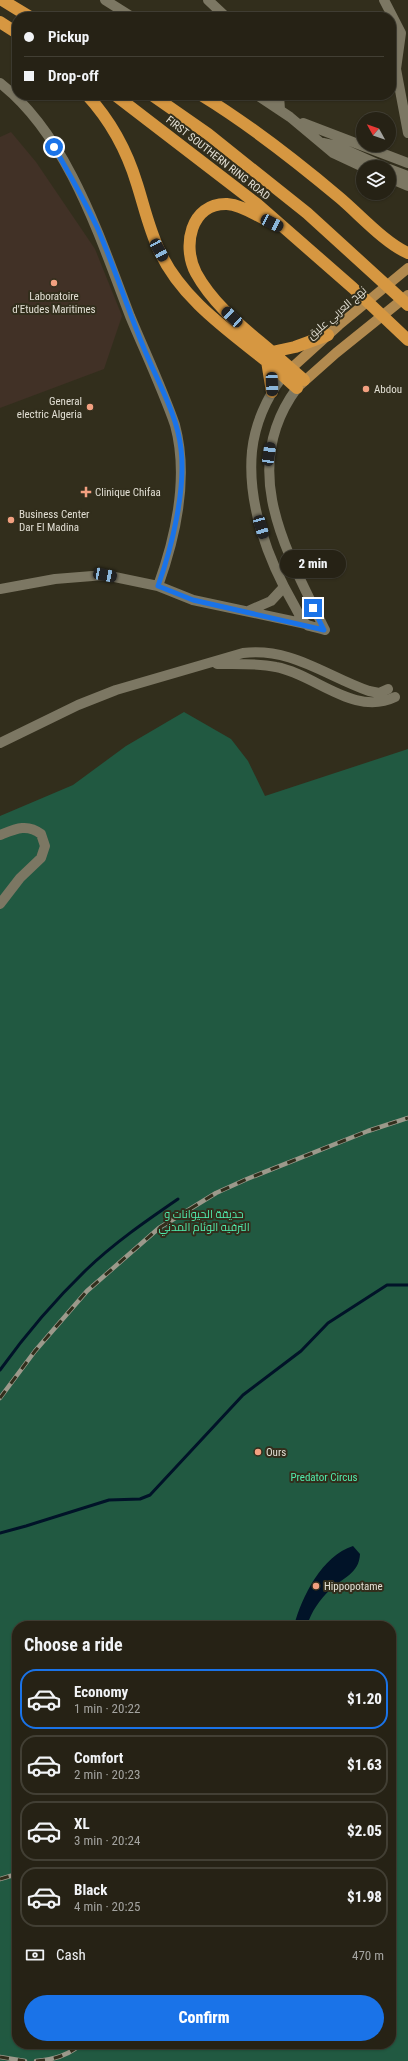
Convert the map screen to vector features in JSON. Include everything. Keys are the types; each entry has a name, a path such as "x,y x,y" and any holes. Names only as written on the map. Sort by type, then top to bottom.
{"highway":[{"path":"2,0 22,12"},
{"path":"0,22 12,30"},
{"path":"92,100 105,115 121,144 137,182 159,250 175,278 210,315 269,356"},
{"name":"FIRST SOUTHERN RING ROAD","path":"122,100 206,164 284,229 353,288 408,340"},
{"name":"FIRST SOUTHERN RING ROAD","path":"159,100 208,134 307,213 373,271 408,305"},
{"path":"210,100 227,110 340,198 408,260"},
{"path":"284,229 242,208 232,205 218,204 201,213 194,223 189,243 191,262 206,290 269,356 300,384"},
{"path":"396,248 408,254"},
{"path":"269,356 328,335"},
{"path":"269,356 272,392"}],"main road":[{"name":"نهج العربي عليق","path":"287,373 328,335 408,268"},
{"path":"300,384 408,295"}],"street":[{"path":"105,0 124,12"},
{"path":"208,0 221,12"},
{"path":"384,0 390,12"},
{"path":"396,23 401,33 396,69 408,133"},
{"path":"0,83 12,94"},
{"path":"19,100 42,128 97,227 132,320 176,425 181,448 181,480 175,524 158,586"},
{"path":"264,100 280,110 333,153 356,164"},
{"path":"279,100 280,110"},
{"path":"290,118 333,136 408,163"},
{"path":"321,142 337,146 368,160"},
{"path":"396,172 408,176"},
{"path":"396,181 408,186"},
{"path":"287,373 272,392 265,406 255,436 251,467 258,516 270,557 284,587 306,624"},
{"path":"0,589 55,579 99,576 158,586 193,600 306,624 324,630 303,588 283,541 272,502 268,467 271,440 275,429 286,405 300,384"},
{"path":"248,611 271,601 284,587"},
{"path":"0,743 78,705 110,692 175,671 243,654 275,653 296,658 369,691 391,693"},
{"path":"0,835 20,828 30,828 41,834 45,846 41,858 20,878 0,904"}],"shaded area":[{"name":"Laboratoire d'Etudes Maritimes","path":"11,132 36,162 95,249 122,316 104,369 0,408 0,137"}],"green space":[{"name":"حديقة الحيوانات و الترفيه الوئام المدني","path":"184,712 231,739 248,761 265,796 408,749 408,2061 0,2061 0,816 73,785 126,746"}],"water":[{"path":"353,1546 360,1554 357,1566 350,1575 323,1597 313,1611 309,1621 296,1621 302,1602 315,1578 332,1558"}],"waterway":[{"path":"0,1370 41,1318 86,1270 119,1241 178,1199"},
{"path":"0,1533 109,1500 140,1499 150,1495 243,1395 301,1351 328,1323 387,1285 408,1285"}],"railway":[{"path":"0,1398 35,1351 87,1291 159,1228 216,1193 247,1179 368,1131 408,1118"},
{"path":"0,1879 12,1875"},
{"path":"36,2061 60,2056 74,2049"},
{"path":"0,2057 25,2061"}],"place":[{"name":"Laboratoire d'Etudes Maritimes","path":"54,283"},
{"name":"Abdou","path":"366,389"},
{"name":"General electric Algeria","path":"90,407"},
{"name":"Clinique Chifaa","path":"86,492"},
{"name":"Business Center Dar El Madina","path":"11,520"},
{"name":"Ours","path":"258,1452"},
{"name":"Hippopotame","path":"316,1586"}],"route":[{"path":"54,147 97,227 138,335 176,425 181,448 181,480 175,524 170,547 158,586 193,600 306,624 324,630 313,608"}],"park label":[{"name":"Predator Circus","path":"324,1477"}]}
